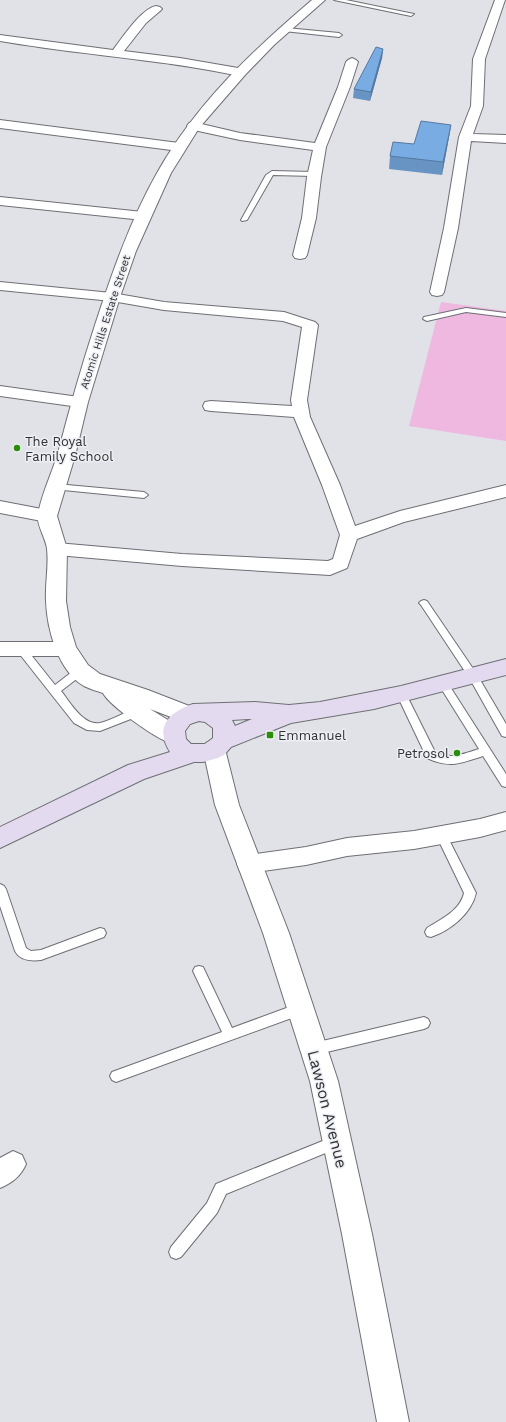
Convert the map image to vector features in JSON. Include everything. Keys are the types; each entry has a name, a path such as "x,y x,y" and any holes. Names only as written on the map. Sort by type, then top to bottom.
{"main road":[{"path":"0,838 136,772 195,746 290,714 336,708 402,695 444,685 506,667"},
{"path":"195,746 177,722 198,714 252,711 290,714"},
{"path":"195,746 224,727 221,721 198,714"}],"street":[{"name":"Atomic Hills Estate Street","path":"47,516 66,456 79,402 112,297 128,251 143,216 193,126 240,72 270,42 286,30 319,0"},
{"path":"437,292 444,267 451,228 464,137 477,106 479,59 500,0"},
{"path":"116,53 156,8"},
{"path":"0,38 198,63 240,72"},
{"path":"300,255 309,218 314,174 320,147 339,100 352,62"},
{"path":"0,124 180,147"},
{"path":"193,126 217,133 243,138 320,147"},
{"path":"464,137 506,139"},
{"path":"0,201 143,216"},
{"path":"0,286 112,297 164,306 284,317 310,325 299,400 301,412 331,485 348,535 341,563 330,568 182,560 57,549"},
{"path":"0,391 79,402"},
{"path":"211,406 301,412"},
{"path":"348,535 400,517 506,491"},
{"path":"0,506 47,516 57,549 56,601 60,627 66,649 80,671 92,680 105,686 198,714"},
{"path":"0,649 66,649"},
{"path":"105,686 138,712 195,746"},
{"name":"Lawson Avenue","path":"195,746 227,805 248,864 276,933 324,1080 360,1249 393,1422"},
{"path":"248,864 306,856 347,847 441,835 480,828 506,821"}],"lane":[{"path":"337,0 411,14"},
{"path":"286,30 339,35"},
{"path":"244,220 269,175 272,173 314,174"},
{"path":"427,319 466,310 506,315"},
{"path":"56,487 144,495"},
{"path":"424,603 473,676 506,733"},
{"path":"21,649 78,720 90,726 100,727 138,712"},
{"path":"54,691 80,671"},
{"path":"444,685 506,783"},
{"path":"402,695 431,755 440,760 450,762 485,751"},
{"path":"431,932 462,911 469,901 470,893 441,835"},
{"path":"0,889 21,951 30,956 41,955 100,933"},
{"path":"199,971 229,1034"},
{"path":"116,1076 301,1008"},
{"path":"314,1048 424,1023"},
{"path":"176,1252 212,1208 221,1189 337,1141"}],"shaded area":[{"path":"441,302 506,311 506,441 409,426"}],"building":[{"path":"376,47 383,49 371,92 354,89"},
{"path":"421,121 451,125 443,162 390,156 393,142 414,144"}],"place":[{"name":"The Royal Family School","path":"17,448"},
{"name":"Emmanuel","path":"270,735"},
{"name":"Petrosol","path":"457,753"}]}
